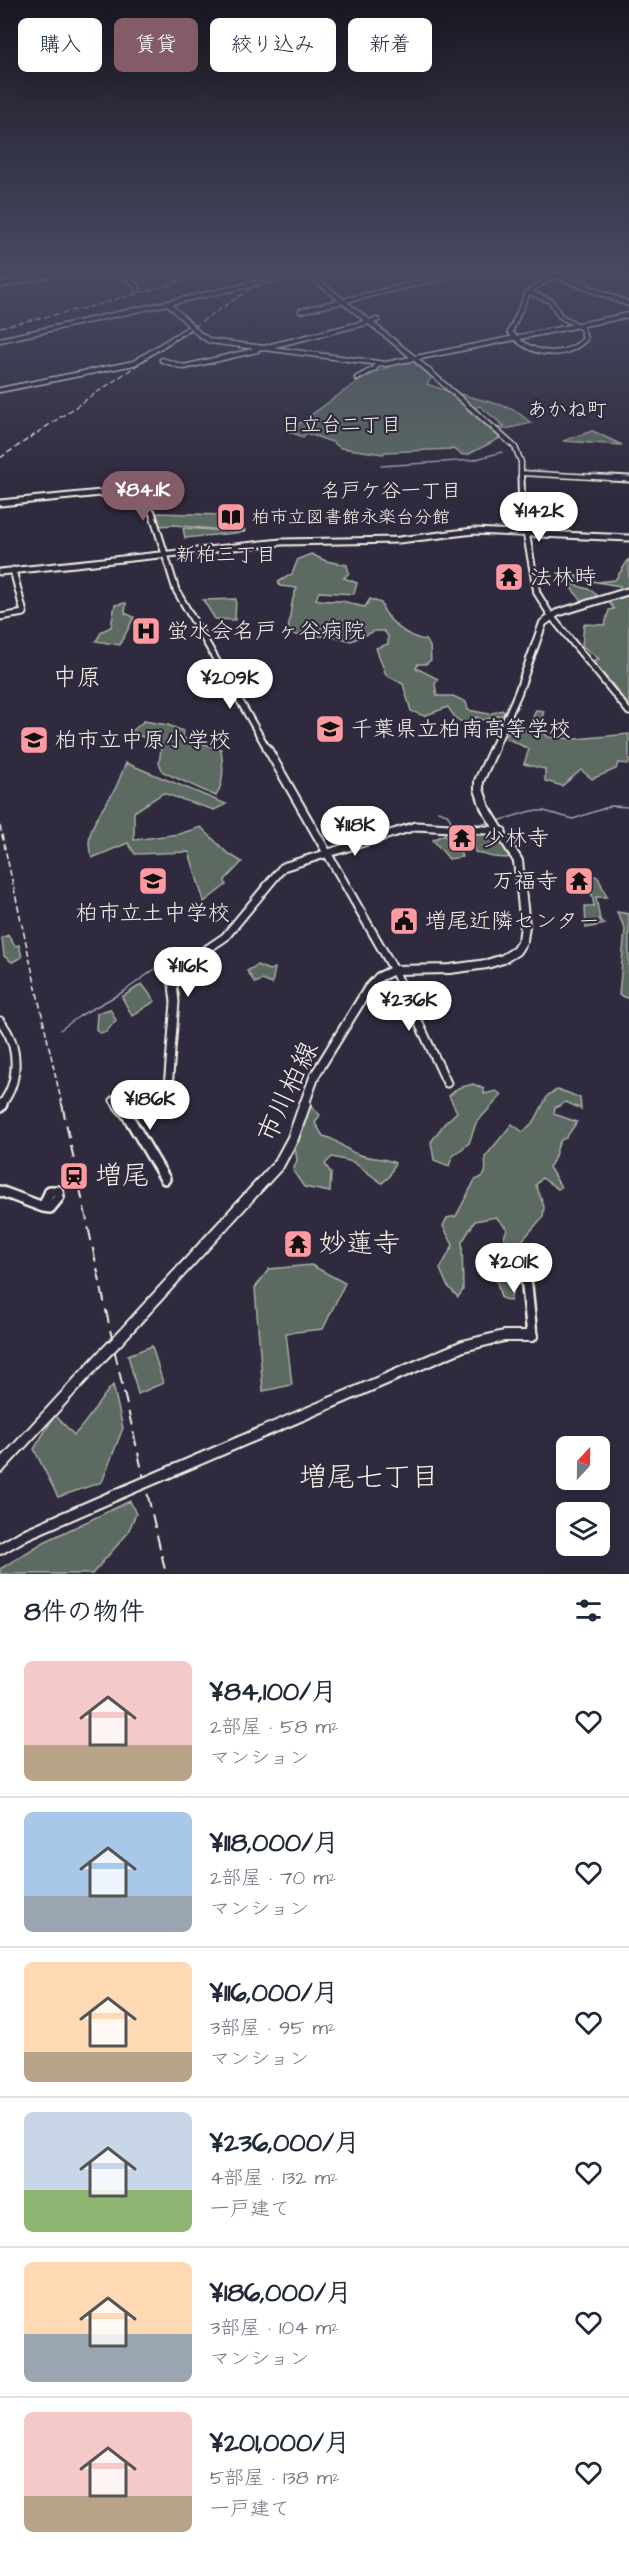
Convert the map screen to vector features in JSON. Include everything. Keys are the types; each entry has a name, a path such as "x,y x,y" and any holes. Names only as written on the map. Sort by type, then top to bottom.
{"main road":[{"path":"394,970 461,970 506,957 520,946 524,929 519,862 480,796 478,781 518,693 539,630 551,616 629,591"},
{"name":"市川柏線","path":"0,1467 279,1164 293,1138 307,1093 320,1066 368,989 379,977 394,970"},
{"path":"0,1549 26,1534 463,1346 504,1336 532,1336"}],"street":[{"path":"0,390 129,364 143,359 160,347"},
{"path":"257,347 378,364 464,347"},
{"path":"401,347 515,447 520,458 525,532 534,584 551,616 629,712"},
{"path":"527,347 552,352 575,347"},
{"path":"163,360 184,367 261,348"},
{"path":"357,378 374,369 378,364"},
{"path":"521,473 629,479"},
{"path":"0,503 122,491 152,512 176,590 394,970 447,1083"},
{"path":"0,572 282,542 399,540 474,531 629,538"},
{"path":"0,617 24,613 13,570"},
{"path":"126,1113 164,1095 168,1088 175,1002 172,980 174,972 188,960 225,937 283,867 416,826 435,826 446,830 472,833 497,825"},
{"path":"0,1021 9,1032 15,1071 10,1093 0,1107"},
{"path":"114,1100 126,1113 165,1179"},
{"path":"0,1191 43,1207"},
{"path":"519,1249 527,1286 532,1336"}],"green space":[{"path":"410,360 432,377 427,384 447,391 500,438 463,455 453,449 385,452 383,454 341,448 332,442 306,433 303,437 288,431 361,380 392,365"},
{"path":"449,387 460,394 516,411 531,423 501,430 498,428 504,426 480,406 474,408"},
{"path":"595,432 622,445 563,441"},
{"path":"156,514 221,515 222,520 239,519 245,531 234,531 245,532 185,538 183,528 231,531 174,525 159,526"},
{"path":"311,554 326,561 347,565 349,573 344,578 357,583 354,594 319,592 316,599 365,607 370,599 381,603 392,622 404,632 425,640 430,646 431,660 426,664 418,664 416,668 438,679 435,684 437,696 453,696 466,702 468,710 489,714 502,710 505,714 483,720 476,717 472,722 463,722 457,719 448,707 424,716 411,711 403,684 386,675 376,648 388,644 388,636 384,631 375,631 351,641 337,637 295,635 288,630 297,588 280,586 278,582 292,574 298,559"},
{"path":"629,559 629,707 591,661 599,659 582,646 584,624 605,625 609,610 614,609 606,598 623,594 620,586 579,579 574,581 575,585 591,590 599,598 583,602 566,582 569,574 597,582 615,580"},
{"path":"236,599 235,620 215,619 203,600"},
{"path":"126,603 125,613 134,617 120,645 96,641 102,631 111,627 115,605"},
{"path":"536,710 544,711 539,728 548,737 576,739 629,734 629,764 618,763 616,769 592,779 581,770 562,786 545,781 545,769 524,764 529,749 506,738 509,730 523,732"},
{"path":"144,721 168,725 183,731 183,738 221,749 222,779 216,796 163,772 159,763 161,749 157,743 131,732"},
{"path":"126,763 226,804 214,810 163,793 134,812 134,840 179,834 201,827 226,852 242,862 225,880 226,885 204,902 189,852 135,854 128,843 92,858 89,848 91,830 115,789"},
{"path":"497,833 513,854 507,858 475,852 474,835"},
{"path":"445,834 449,844 452,843 453,847 458,846 462,857 449,859 433,840"},
{"path":"588,874 598,877 607,897 596,897 600,920 605,924 586,928 585,906 594,906 592,894 588,893"},
{"path":"617,912 629,914 629,999 619,995 625,929"},
{"path":"8,935 15,946 19,945 22,957 12,962 4,956 2,938"},
{"path":"257,965 269,970 275,968 272,984 262,980 255,983 247,971"},
{"path":"142,984 155,1001 132,1016 122,997"},
{"path":"110,1009 116,1020 106,1032 99,1033 96,1029 97,1013"},
{"path":"473,1084 484,1089 484,1094 496,1091 502,1095 476,1123 469,1143 452,1157 449,1166 434,1160 431,1142 444,1124 457,1112 449,1096 458,1088"},
{"path":"557,1090 580,1098 581,1109 566,1102 555,1108 554,1114 577,1122 566,1138 561,1140 549,1167 561,1187 558,1189 542,1178 536,1185 544,1207 543,1217 519,1244 515,1263 510,1271 513,1290 510,1301 501,1298 496,1278 497,1257 507,1229 496,1217 475,1221 462,1242 463,1290 458,1297 447,1285 440,1269 453,1245 443,1226 447,1218 456,1216 475,1180 484,1174 485,1157 512,1124 523,1132 535,1120 548,1095"},
{"path":"311,1107 320,1115 315,1123 323,1136 357,1154 395,1163 389,1177 382,1183 353,1162 332,1157 325,1164 331,1173 330,1192 304,1187 293,1171 297,1160 295,1148 306,1110"},
{"path":"311,1265 345,1283 323,1329 286,1333 292,1385 263,1391 255,1288 269,1269"},
{"path":"152,1346 163,1383 138,1394 128,1355"},
{"path":"113,1385 123,1428 102,1482 58,1497 34,1449 55,1415 74,1435"},
{"path":"130,1501 136,1514 127,1534 92,1574 0,1574 0,1569 44,1542"}],"waterway":[{"path":"381,466 473,460 502,452"},
{"path":"498,821 531,811 544,811 573,819 611,806 629,807"},
{"path":"438,811 447,814 454,826"},
{"path":"462,825 490,823"},
{"path":"60,1030 81,1015 123,992 177,953"}],"railway":[{"path":"0,458 163,347"},
{"path":"0,826 62,1105"},
{"path":"62,1104 117,1362 166,1574"}],"place":[{"name":"柏市立図書館永楽台分館","path":"231,517"},
{"name":"法林時","path":"509,577"},
{"name":"蛍水会名戸ヶ谷病院","path":"146,631"},
{"name":"千葉県立柏南高等学校","path":"330,729"},
{"name":"柏市立中原小学校","path":"34,740"},
{"name":"少林寺","path":"462,838"},
{"name":"柏市立土中学校","path":"153,881"},
{"name":"万福寺","path":"579,881"},
{"name":"増尾近隣センター","path":"404,921"},
{"name":"増尾","path":"74,1176"},
{"name":"妙蓮寺","path":"298,1244"}],"district":[{"name":"あかね町","path":"567,410"},
{"name":"日立台二丁目","path":"341,425"},
{"name":"名戸ケ谷一丁目","path":"391,491"},
{"name":"新柏三丁目","path":"226,555"},
{"name":"中原","path":"77,678"},
{"name":"増尾七丁目","path":"369,1477"}]}
